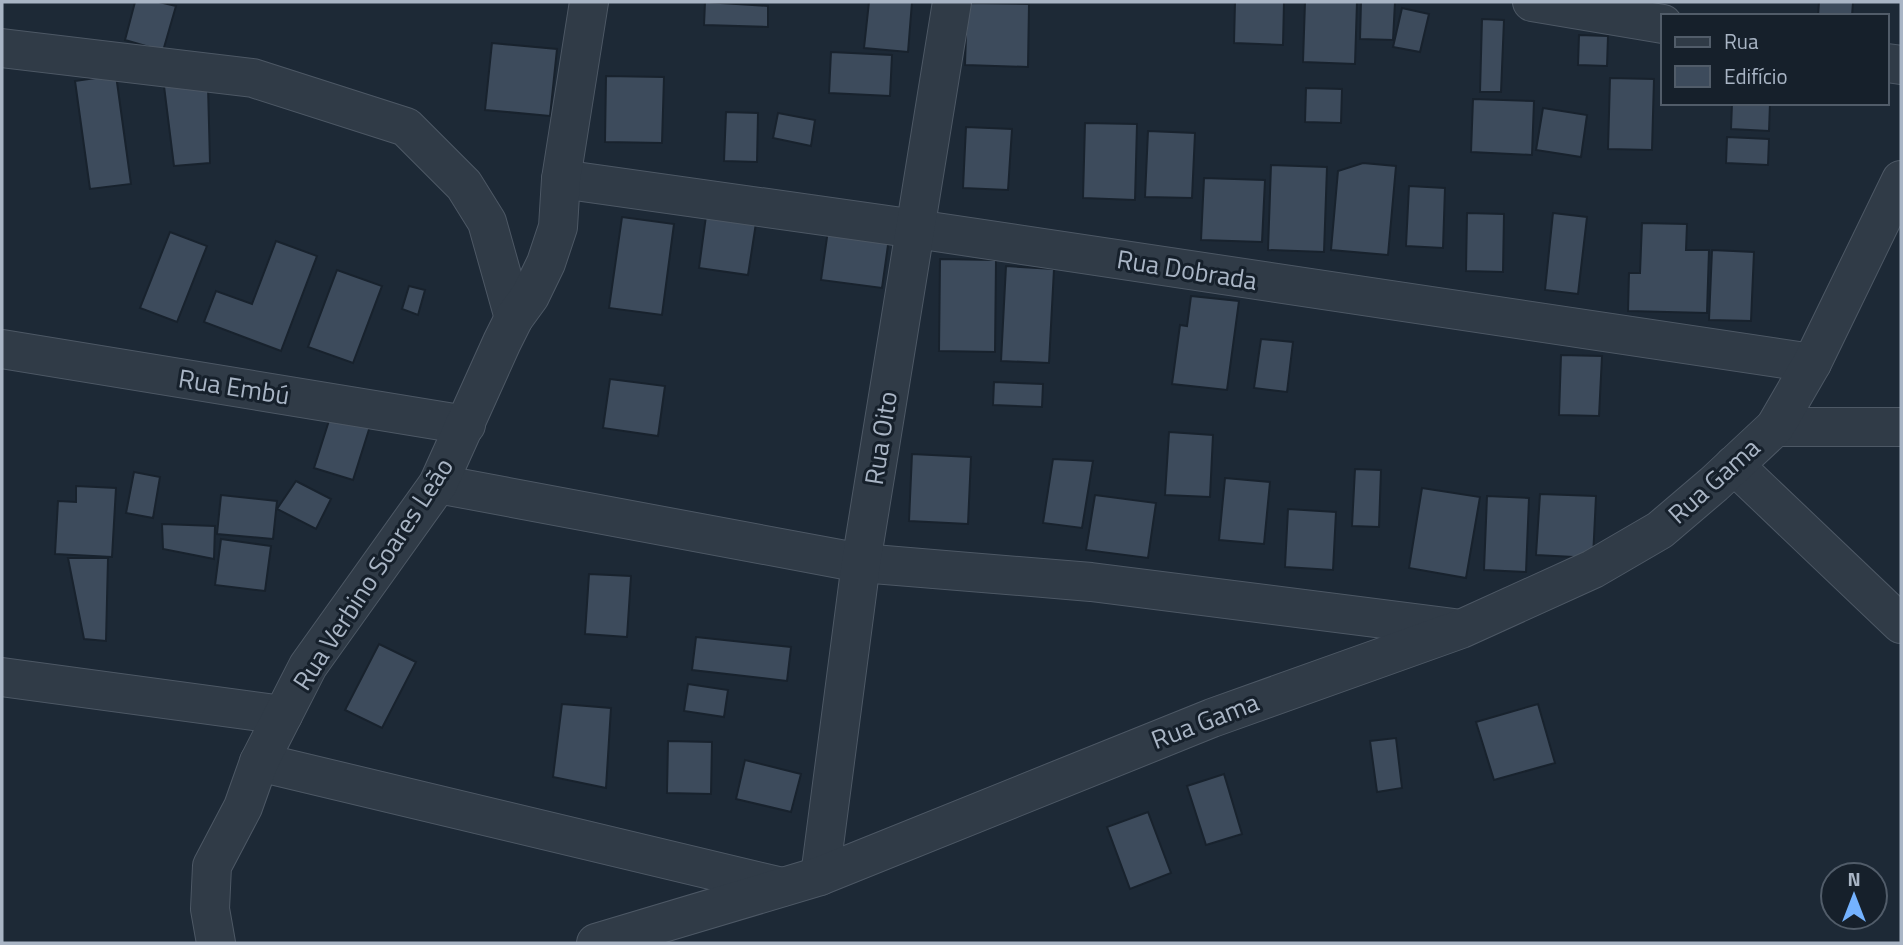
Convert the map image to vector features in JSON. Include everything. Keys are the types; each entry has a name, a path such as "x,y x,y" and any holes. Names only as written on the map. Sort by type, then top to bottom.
{"street":[{"name":"Rua Verbino Soares Leão","path":"216,943 210,909 212,866 243,807 259,762 309,666 438,484 514,318 530,296 546,263 558,227 561,179 589,2"},
{"name":"Rua Oito","path":"820,876 861,563 952,2"},
{"path":"1532,2 1661,24"},
{"path":"2,48 253,78 406,127 464,185 488,222 514,318"},
{"name":"Rua Dobrada","path":"561,179 916,229 1812,363"},
{"name":"Rua Gama","path":"596,943 820,876 1212,718 1461,629 1593,569 1660,530 1775,427 1812,363 1901,180"},
{"name":"Rua Embú","path":"2,349 466,425"},
{"path":"1775,427 1901,428"},
{"path":"1734,465 1901,624"},
{"path":"438,484 861,563 1091,582 1461,629"},
{"path":"2,677 283,715"},
{"path":"259,762 784,887"}],"building":[{"path":"135,2 159,2 176,6 163,51 125,40"},
{"path":"705,2 768,6 768,27 704,25"},
{"path":"869,2 912,2 908,52 864,48"},
{"path":"1235,2 1284,2 1283,45 1234,43"},
{"path":"1305,2 1357,2 1355,64 1303,62"},
{"path":"1361,2 1395,2 1393,40 1360,39"},
{"path":"1819,2 1853,2 1852,14 1818,14"},
{"path":"967,3 1029,4 1028,67 965,65"},
{"path":"1402,8 1429,14 1420,52 1393,47"},
{"path":"1482,19 1504,20 1501,92 1480,92"},
{"path":"1579,35 1608,36 1607,66 1578,65"},
{"path":"492,43 557,49 550,116 485,110"},
{"path":"831,52 892,55 890,96 829,93"},
{"path":"116,75 131,184 90,189 75,81"},
{"path":"606,76 664,77 662,143 605,142"},
{"path":"1610,78 1654,79 1652,150 1608,149"},
{"path":"164,86 208,86 210,163 174,166"},
{"path":"1306,88 1342,89 1341,123 1305,122"},
{"path":"1473,99 1534,101 1532,155 1471,152"},
{"path":"1732,105 1770,105 1769,131 1731,129"},
{"path":"1543,108 1587,115 1581,157 1536,150"},
{"path":"726,112 758,113 757,162 724,161"},
{"path":"778,113 815,120 811,146 773,138"},
{"path":"1085,123 1137,124 1135,200 1083,198"},
{"path":"966,127 1012,129 1008,190 963,188"},
{"path":"1148,131 1195,133 1192,198 1145,197"},
{"path":"1727,137 1769,139 1768,165 1726,163"},
{"path":"1363,163 1396,166 1388,255 1331,250 1338,171"},
{"path":"1271,165 1327,167 1324,252 1268,250"},
{"path":"1204,178 1265,180 1262,242 1201,240"},
{"path":"1409,186 1445,188 1443,248 1406,246"},
{"path":"1467,213 1504,214 1503,272 1466,271"},
{"path":"1553,213 1587,217 1578,294 1545,290"},
{"path":"706,216 756,223 748,275 699,268"},
{"path":"622,217 674,224 662,315 609,308"},
{"path":"1642,223 1687,224 1686,250 1709,250 1707,313 1628,311 1629,273 1640,273"},
{"path":"828,230 889,238 882,288 821,280"},
{"path":"170,232 207,246 177,322 140,308"},
{"path":"276,241 317,256 281,351 204,322 216,291 252,304"},
{"path":"1712,250 1754,252 1751,321 1709,320"},
{"path":"940,259 996,260 995,352 939,351"},
{"path":"1006,266 1054,269 1049,363 1001,361"},
{"path":"337,270 382,286 353,363 308,347"},
{"path":"409,286 425,290 418,315 402,309"},
{"path":"1191,296 1239,301 1227,390 1172,384 1180,325 1187,326"},
{"path":"1261,339 1293,342 1287,392 1254,388"},
{"path":"1561,355 1602,356 1599,416 1559,415"},
{"path":"610,379 665,386 658,436 603,428"},
{"path":"994,382 1043,384 1042,407 993,405"},
{"path":"333,408 372,420 353,480 314,468"},
{"path":"1169,432 1213,435 1210,497 1165,495"},
{"path":"912,454 971,457 968,524 909,521"},
{"path":"1053,459 1093,461 1082,528 1043,523"},
{"path":"1355,469 1381,470 1379,527 1352,526"},
{"path":"134,472 160,477 153,518 126,513"},
{"path":"1225,478 1270,482 1264,544 1219,540"},
{"path":"296,481 331,499 316,529 277,509"},
{"path":"76,486 116,488 112,557 55,554 58,501 76,502"},
{"path":"1422,488 1480,497 1466,578 1409,568"},
{"path":"1540,494 1596,496 1593,558 1536,555"},
{"path":"221,495 277,501 273,539 217,534"},
{"path":"1095,495 1156,503 1148,558 1086,550"},
{"path":"1487,496 1529,498 1526,572 1484,570"},
{"path":"1288,509 1336,512 1333,570 1285,567"},
{"path":"162,524 215,526 214,559 163,549"},
{"path":"221,539 271,546 265,591 215,585"},
{"path":"68,558 108,558 106,641 84,639"},
{"path":"589,574 631,576 627,637 585,634"},
{"path":"696,637 791,647 787,681 692,670"},
{"path":"379,644 416,662 382,728 345,710"},
{"path":"688,684 728,690 724,717 684,711"},
{"path":"562,704 611,708 606,788 553,777"},
{"path":"1538,704 1555,763 1494,780 1476,722"},
{"path":"1396,738 1402,788 1377,792 1370,741"},
{"path":"668,741 712,742 711,794 667,793"},
{"path":"745,760 801,774 791,812 736,799"},
{"path":"1224,774 1242,834 1206,845 1187,786"},
{"path":"1148,812 1171,873 1130,889 1107,827"}]}
